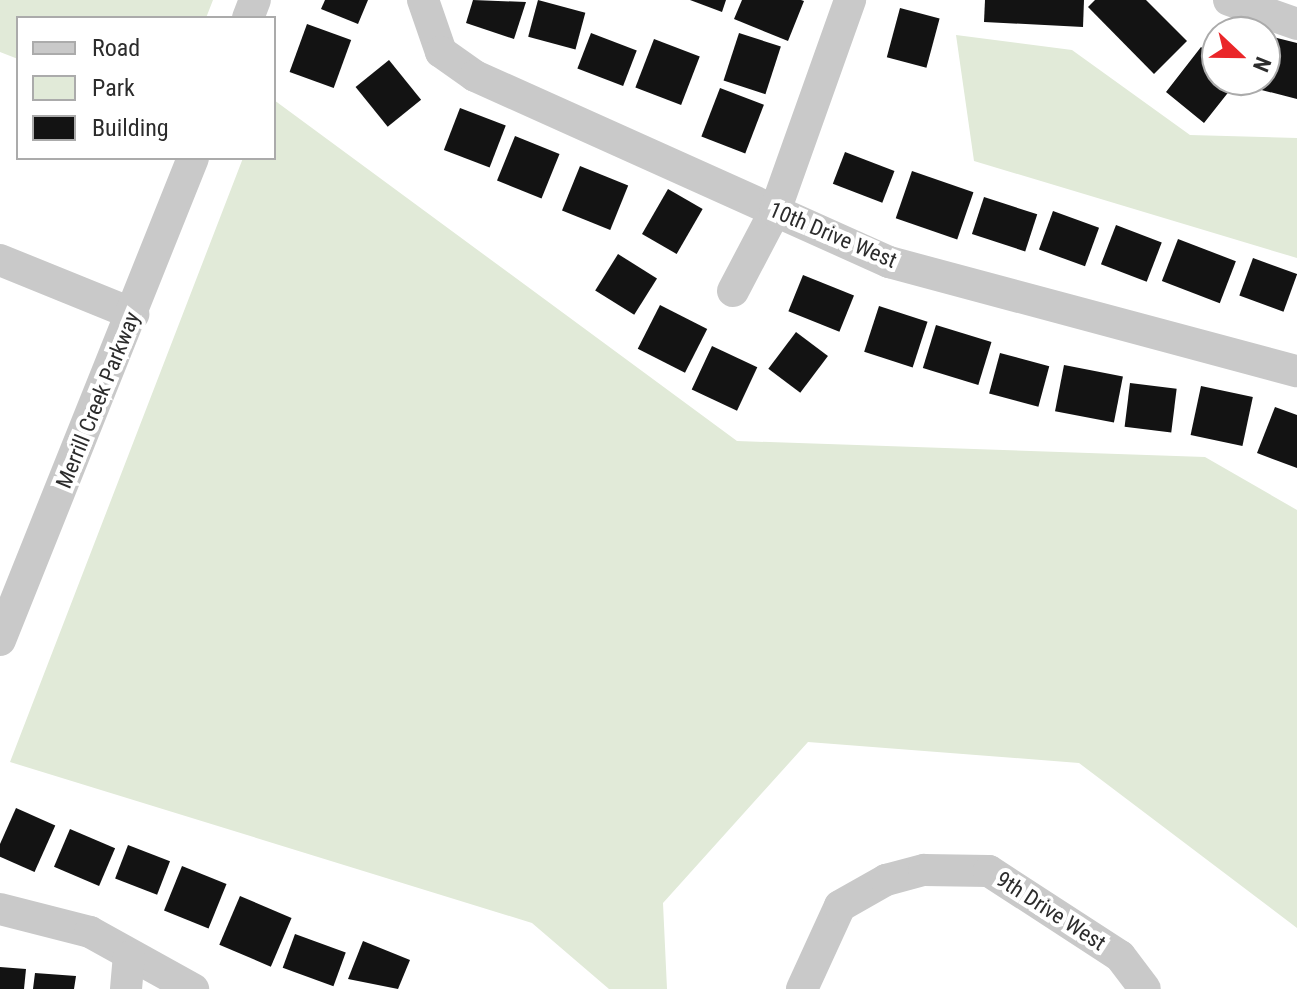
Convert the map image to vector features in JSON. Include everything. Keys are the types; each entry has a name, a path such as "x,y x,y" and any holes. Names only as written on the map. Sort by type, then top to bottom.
{"street":[{"path":"733,291 775,211 850,0"},
{"path":"1229,0 1297,24"},
{"name":"10th Drive West","path":"423,2 441,52 475,76 889,262 1297,371"},
{"name":"Merrill Creek Parkway","path":"0,640 192,160"},
{"path":"0,260 133,314"},
{"name":"9th Drive West","path":"802,985 840,906 886,880 924,870 989,871 1120,956 1145,989"},
{"path":"0,909 90,932 129,957 193,989"},
{"path":"126,989 129,957"}],"green space":[{"path":"0,0 213,0 207,16 16,16 16,58 0,52"},
{"path":"956,35 1072,50 1190,135 1297,138 1297,258 974,161"},
{"path":"276,101 737,441 1205,457 1297,510 1297,928 1079,763 808,742 663,903 667,989 609,989 532,923 10,762 242,160 276,160"}],"building":[{"path":"325,0 368,0 358,24 321,9"},
{"path":"473,0 526,2 514,39 466,23"},
{"path":"538,0 585,13 575,49 528,37"},
{"path":"690,0 726,0 722,12"},
{"path":"742,0 804,1 788,41 734,19"},
{"path":"985,0 1084,0 1083,27 984,22"},
{"path":"1095,0 1146,0 1187,41 1154,74 1088,7"},
{"path":"900,8 940,19 926,68 887,57"},
{"path":"307,24 351,40 334,88 290,72"},
{"path":"591,33 637,51 623,86 577,68"},
{"path":"739,33 781,47 765,94 724,81"},
{"path":"654,39 700,57 681,105 635,88"},
{"path":"1281,39 1297,43 1297,99 1281,95"},
{"path":"1201,47 1201,96 1225,96 1204,123 1166,92"},
{"path":"389,60 421,100 388,127 356,87"},
{"path":"720,88 764,105 745,153 701,137"},
{"path":"460,108 506,126 490,168 444,150"},
{"path":"515,136 560,154 542,198 497,181"},
{"path":"845,152 894,171 882,203 833,184"},
{"path":"580,166 628,185 610,230 562,211"},
{"path":"912,171 973,192 957,239 896,218"},
{"path":"668,189 703,209 677,254 642,234"},
{"path":"984,197 1037,214 1025,251 972,234"},
{"path":"1053,211 1099,228 1085,266 1039,250"},
{"path":"1116,225 1162,243 1147,282 1101,264"},
{"path":"1178,239 1236,261 1220,303 1162,281"},
{"path":"618,254 657,278 634,315 595,290"},
{"path":"1253,258 1297,274 1283,312 1239,296"},
{"path":"803,275 854,296 839,332 788,311"},
{"path":"660,305 707,329 685,373 638,349"},
{"path":"879,306 928,322 913,367 864,352"},
{"path":"936,325 991,342 978,385 923,368"},
{"path":"796,332 828,356 800,393 768,369"},
{"path":"712,346 757,367 737,411 692,390"},
{"path":"1000,353 1049,366 1038,407 989,394"},
{"path":"1064,365 1123,376 1114,423 1055,411"},
{"path":"1130,383 1177,389 1171,432 1125,427"},
{"path":"1201,386 1253,397 1242,446 1191,435"},
{"path":"1275,407 1297,415 1297,468 1257,453"},
{"path":"16,808 55,825 35,872 0,857 0,844"},
{"path":"70,829 115,848 99,886 54,867"},
{"path":"128,845 170,861 157,895 115,879"},
{"path":"182,866 227,884 209,928 164,911"},
{"path":"240,896 292,918 271,967 219,945"},
{"path":"295,934 346,952 333,986 283,968"},
{"path":"363,941 410,960 398,989 348,979"},
{"path":"0,967 26,969 24,989 0,989"},
{"path":"35,973 76,976 74,989 33,989"}]}
